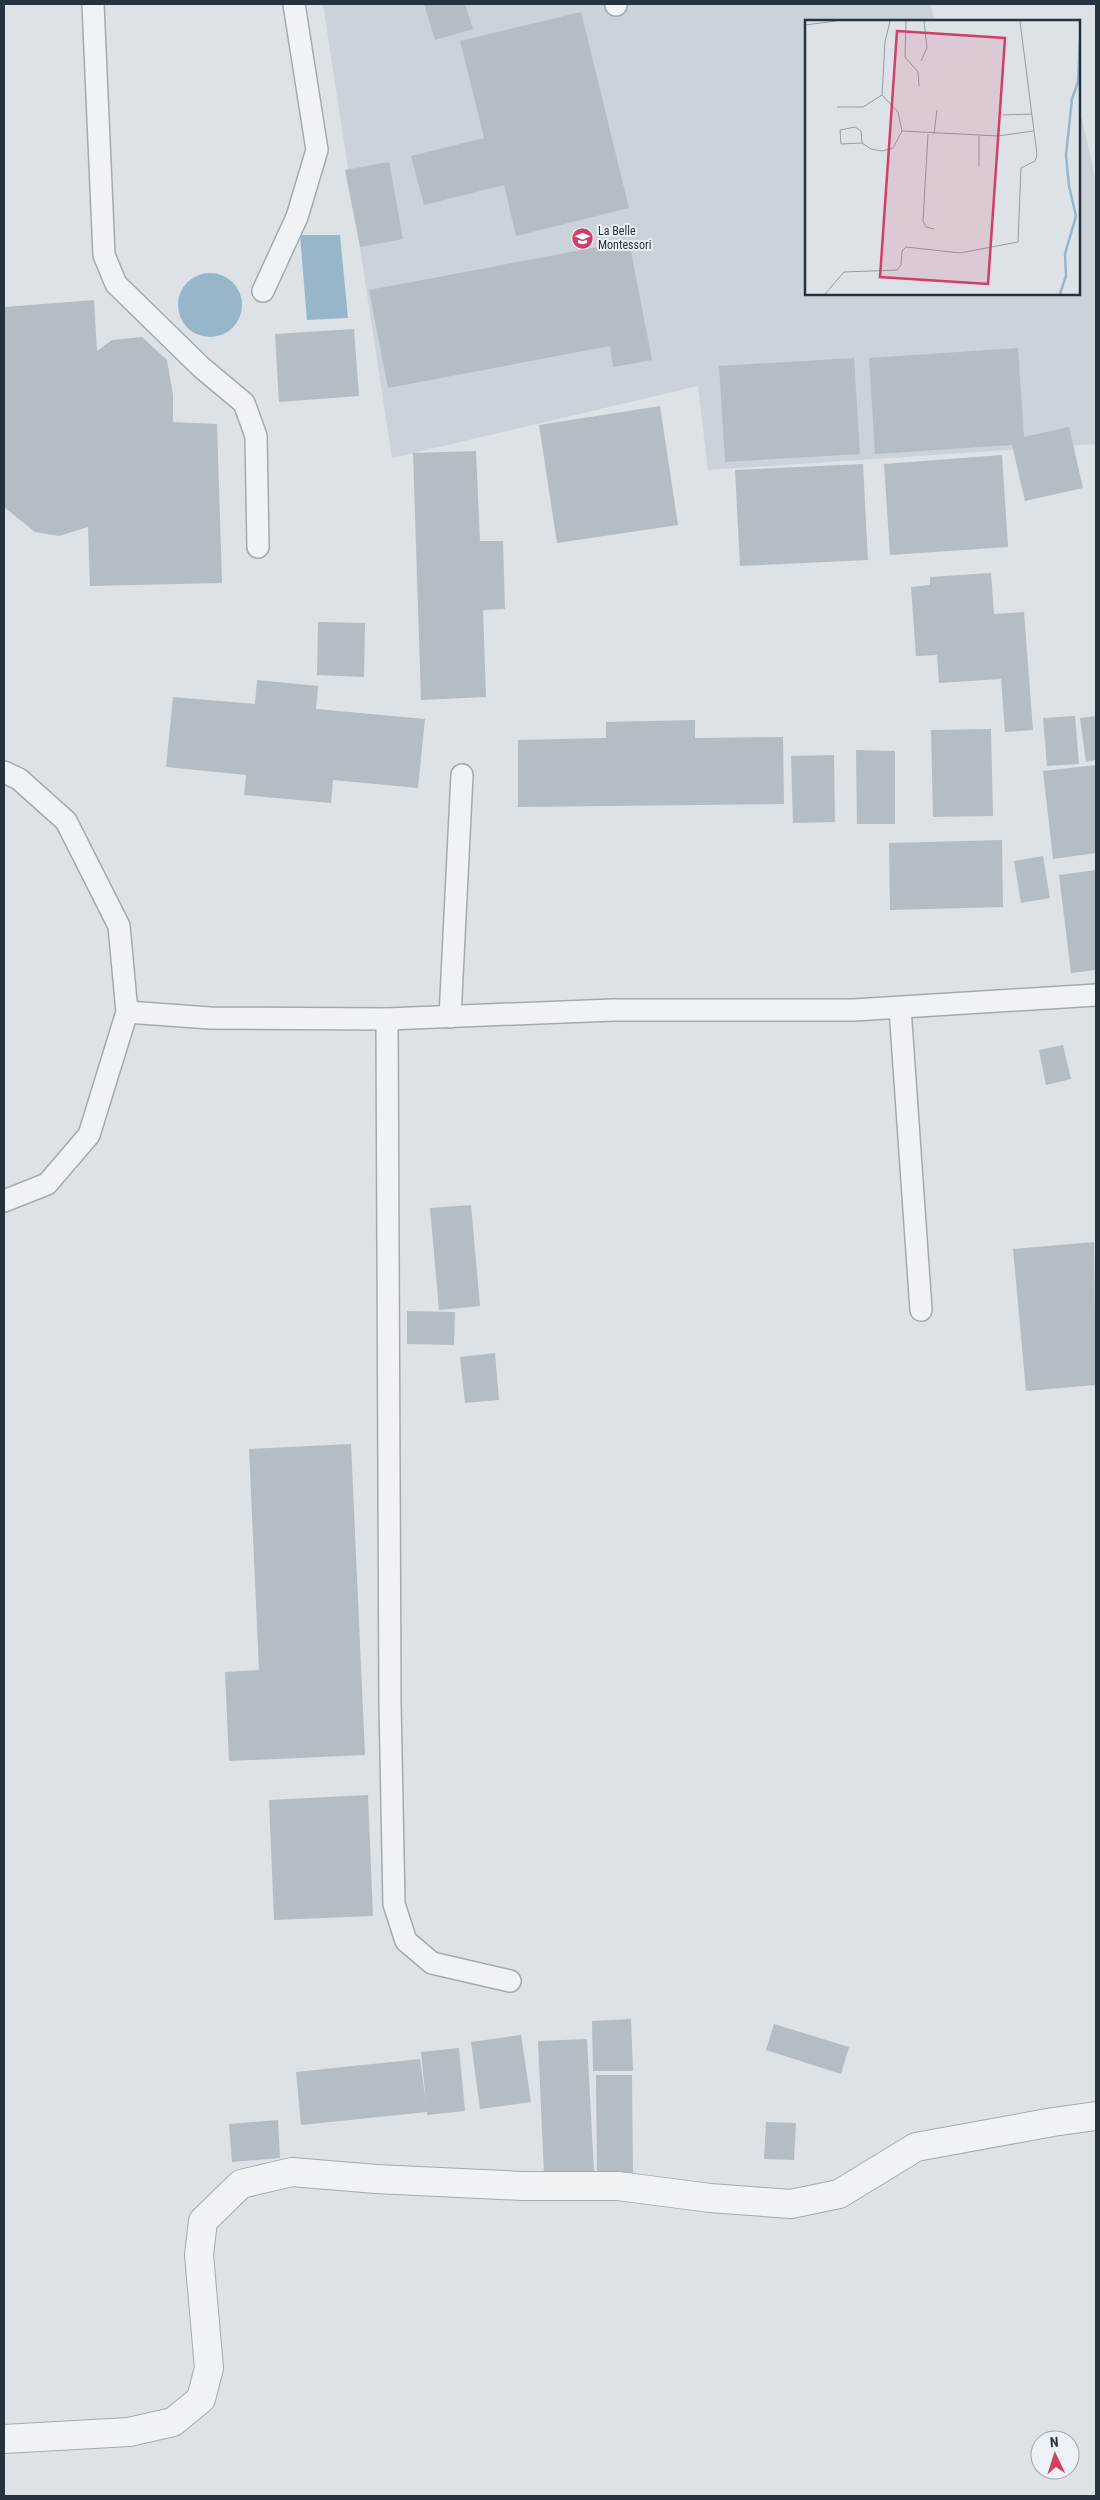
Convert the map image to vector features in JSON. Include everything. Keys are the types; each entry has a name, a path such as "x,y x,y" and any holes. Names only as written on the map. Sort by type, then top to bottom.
{"street":[{"path":"4,2438 129,2432 173,2422 201,2399 209,2368 199,2255 203,2220 241,2184 292,2172 376,2179 523,2186 618,2186 710,2198 791,2204 839,2194 916,2147 1096,2116"}],"lane":[{"path":"93,4 104,255 116,284 202,367 244,403 256,436 258,547"},
{"path":"263,291 297,217 317,150 294,4"},
{"path":"4,772 19,779 66,821 119,926 127,1012 89,1135 48,1184 4,1201"},
{"path":"450,1017 462,775"},
{"path":"127,1012 210,1018 387,1020 613,1010 900,1008 1096,995"},
{"path":"900,1008 921,1310"},
{"path":"387,1020 390,1704 394,1904 406,1941 432,1963 510,1982"}],"shaded area":[{"name":"La Belle Montessori","path":"323,4 930,4 935,20 805,20 805,295 1080,295 1080,119 1082,118 1096,182 1096,444 708,470 698,386 392,458"}],"water":[{"path":"300,235 340,235 348,318 307,320"},
{"path":"210,273 222,275 233,282 240,293 242,305 240,317 233,328 222,335 210,337 198,335 187,328 180,317 178,305 180,293 187,282 198,275"}],"building":[{"path":"424,4 465,4 473,29 435,40"},
{"path":"581,12 629,208 516,236 504,185 424,205 411,156 484,138 460,41"},
{"path":"389,162 403,239 360,247 345,170"},
{"path":"629,241 652,360 613,367 610,346 388,388 369,290"},
{"path":"94,300 97,351 112,340 142,337 167,360 173,395 173,422 217,424 222,583 90,586 88,527 59,536 35,532 4,507 4,307"},
{"path":"354,329 359,396 279,402 275,334"},
{"path":"1018,348 1024,437 1069,427 1083,488 1025,501 1012,445 875,454 869,358"},
{"path":"854,358 860,454 725,462 719,366"},
{"path":"660,406 678,525 557,543 539,425"},
{"path":"476,451 480,541 503,541 505,609 483,610 486,697 421,700 413,453"},
{"path":"1002,455 1008,547 890,555 884,464"},
{"path":"863,464 868,560 740,566 735,470"},
{"path":"991,573 994,614 1024,612 1033,730 1005,732 1001,679 939,683 937,655 916,656 911,587 930,585 930,577"},
{"path":"318,622 365,623 364,677 317,675"},
{"path":"257,680 318,686 316,709 425,719 418,788 333,780 331,803 244,795 246,775 166,767 173,697 255,704"},
{"path":"1075,716 1079,764 1047,766 1043,718"},
{"path":"1096,716 1096,760 1086,762 1080,718"},
{"path":"695,720 695,738 783,737 784,804 518,807 518,740 606,738 606,722"},
{"path":"991,729 993,816 933,817 931,730"},
{"path":"856,750 895,751 895,824 857,824"},
{"path":"834,755 835,822 793,823 791,756"},
{"path":"1096,765 1096,853 1053,859 1043,771"},
{"path":"1002,840 1003,907 890,910 889,843"},
{"path":"1043,856 1050,898 1021,903 1014,861"},
{"path":"1096,870 1096,970 1071,973 1059,875"},
{"path":"1063,1045 1071,1079 1046,1085 1039,1050"},
{"path":"471,1205 480,1306 439,1310 430,1208"},
{"path":"1094,1242 1096,1385 1026,1391 1013,1249"},
{"path":"407,1311 455,1312 454,1345 407,1344"},
{"path":"495,1353 499,1400 465,1403 460,1357"},
{"path":"351,1444 365,1755 229,1761 225,1672 259,1670 249,1449"},
{"path":"368,1795 373,1916 274,1920 269,1800"},
{"path":"631,2019 633,2071 593,2071 592,2021"},
{"path":"774,2024 849,2047 841,2074 766,2050"},
{"path":"521,2035 531,2102 480,2109 471,2042"},
{"path":"587,2039 594,2172 544,2174 538,2041"},
{"path":"459,2048 465,2111 427,2115 427,2112 301,2125 296,2072 420,2059 426,2103 421,2052"},
{"path":"596,2075 632,2075 633,2177 597,2178"},
{"path":"278,2120 280,2158 232,2162 229,2124"},
{"path":"766,2122 796,2123 794,2160 764,2159"}],"place":[{"name":"La Belle Montessori","path":"582,238"}]}
